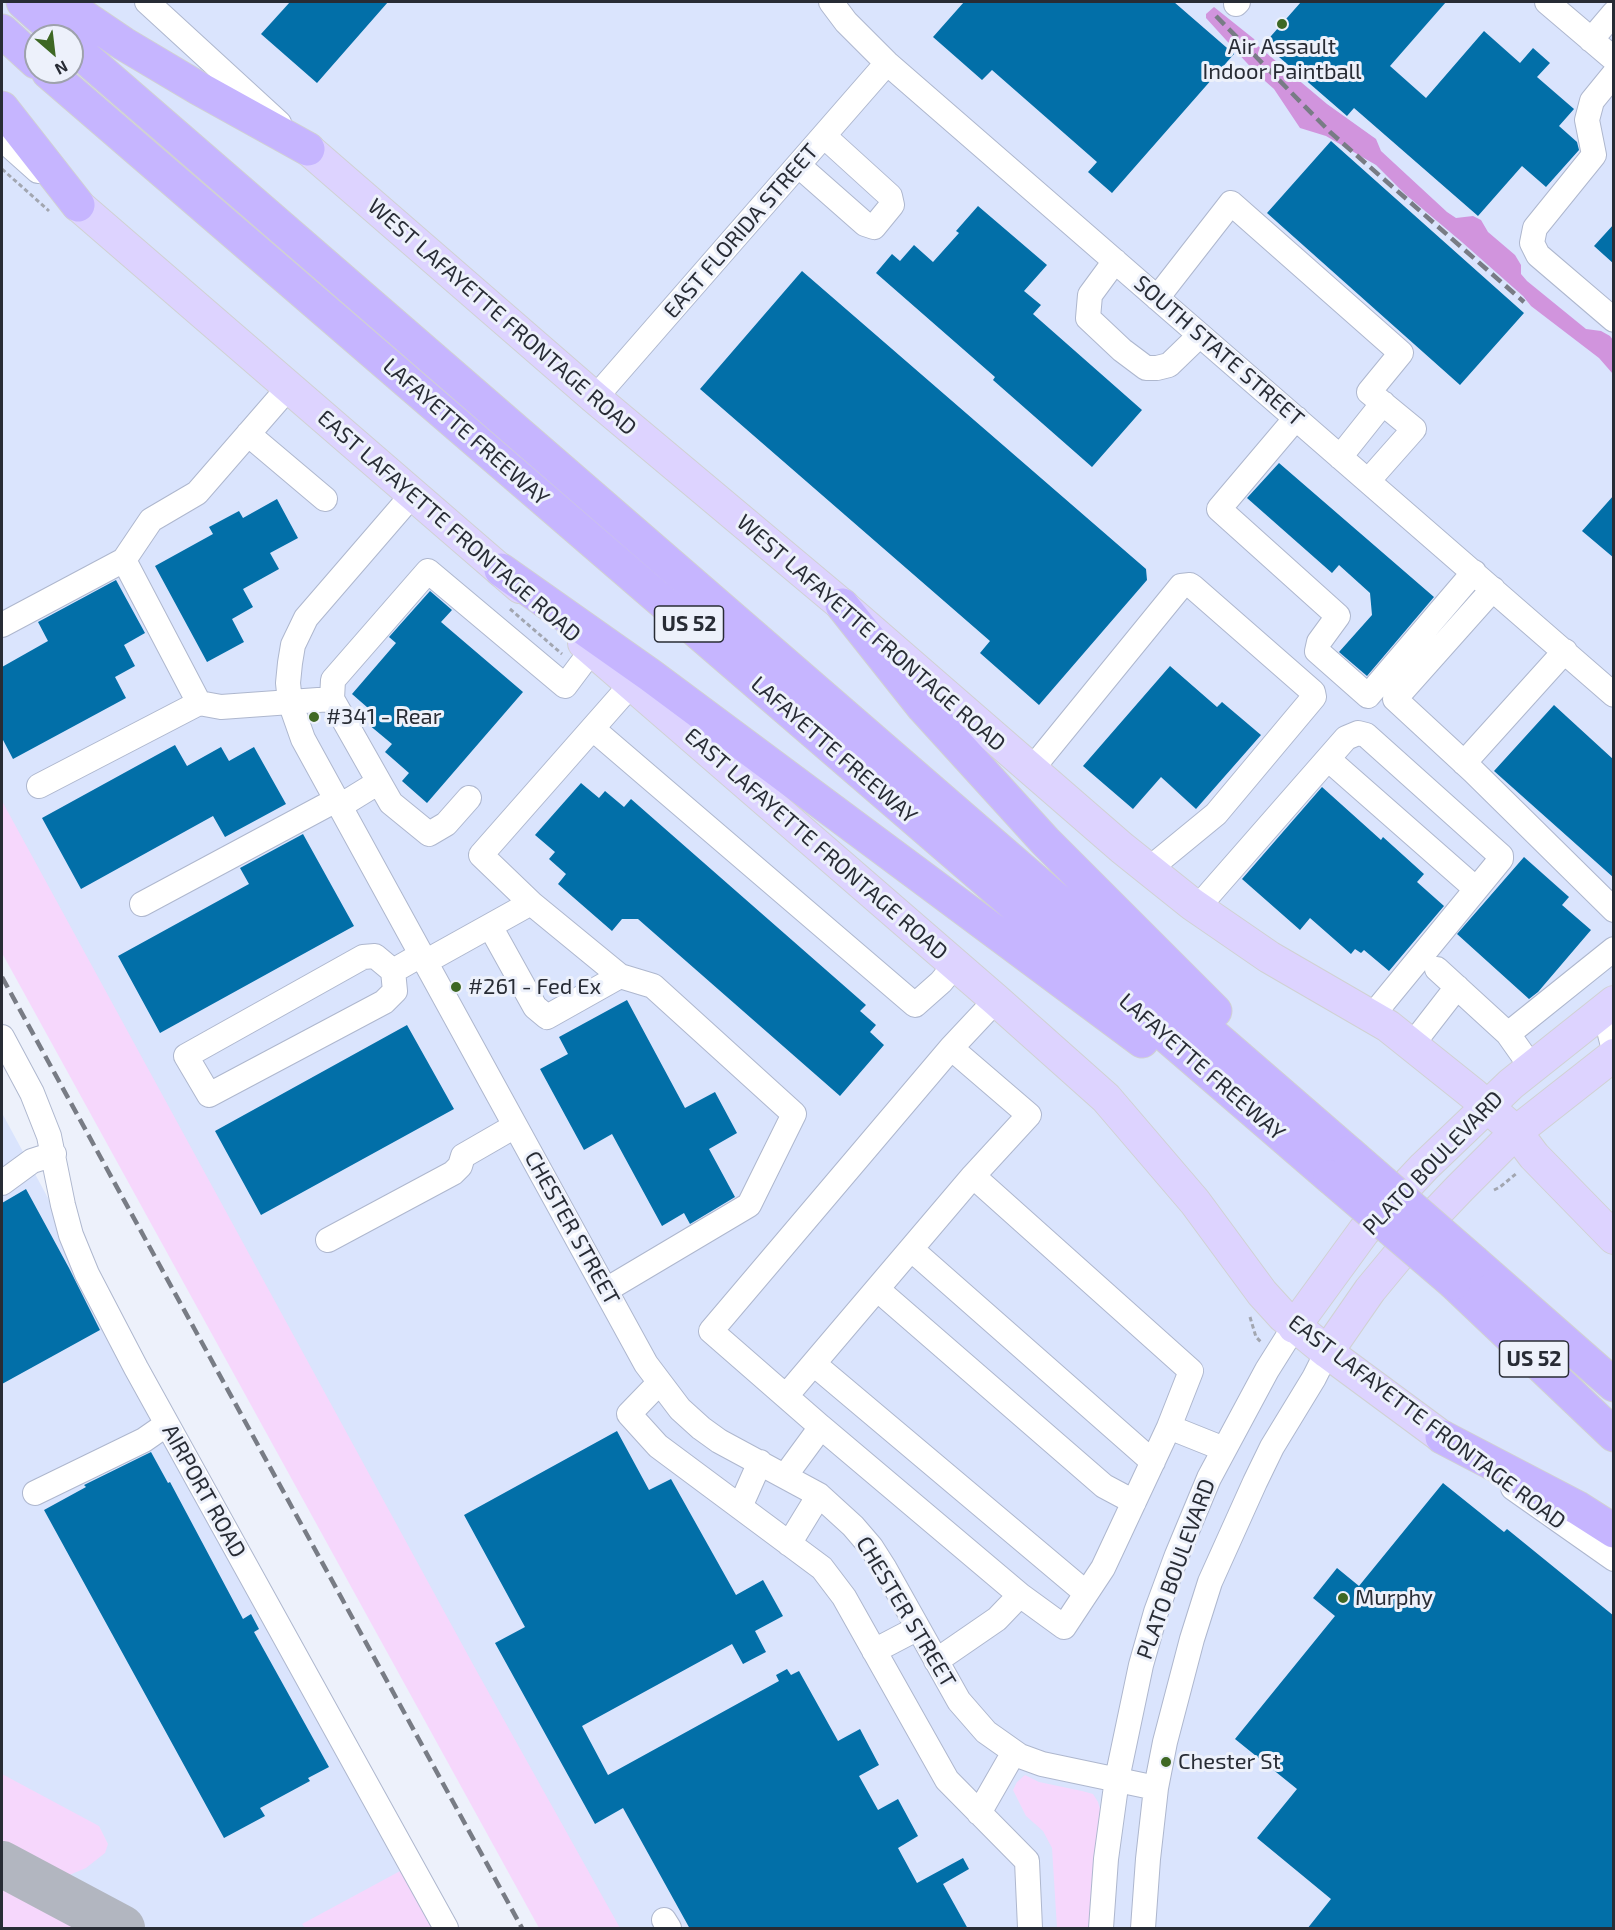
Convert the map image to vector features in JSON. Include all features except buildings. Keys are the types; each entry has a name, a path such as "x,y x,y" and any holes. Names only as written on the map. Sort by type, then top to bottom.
{"highway":[{"path":"23,2 48,24"},
{"path":"62,2 124,44 308,149"},
{"path":"2,31 24,51"},
{"name":"LAFAYETTE FREEWAY","path":"84,56 1332,1159"},
{"name":"LAFAYETTE FREEWAY","path":"62,84 1464,1273 1614,1385"},
{"path":"2,108 78,205"},
{"path":"501,570 638,678 1148,1046 1332,1159"},
{"path":"842,605 916,698 1046,842 1247,1043 1332,1159"},
{"name":"LAFAYETTE FREEWAY","path":"1464,1273 1614,1435"},
{"path":"1442,1437 1578,1508 1614,1531"}],"main road":[{"name":"WEST LAFAYETTE FRONTAGE ROAD","path":"308,149 595,398 842,605 1031,770 1149,869 1269,957 1388,1026 1486,1106 1516,1132 1534,1156 1614,1238"},
{"name":"EAST LAFAYETTE FRONTAGE ROAD","path":"78,205 501,570 585,659 638,678 955,965 1106,1098 1195,1202 1262,1293 1294,1327 1442,1437"},
{"name":"PLATO BOULEVARD","path":"1294,1327 1364,1231 1424,1167 1486,1106 1614,1002"},
{"name":"PLATO BOULEVARD","path":"1327,1352 1370,1290 1418,1232 1516,1132 1614,1053"}],"street":[{"name":"WEST LAFAYETTE FRONTAGE ROAD","path":"147,2 308,149"},
{"name":"SOUTH STATE STREET","path":"831,2 846,22 887,63 1614,695"},
{"path":"1547,2 1614,59"},
{"path":"1591,40 1614,13"},
{"name":"EAST FLORIDA STREET","path":"595,398 887,63"},
{"path":"1614,74 1592,101 1587,120 1594,155 1535,228 1532,243 1538,255 1614,320"},
{"path":"798,165 865,224 874,227 891,205 890,196 824,136"},
{"name":"EAST LAFAYETTE FRONTAGE ROAD","path":"2,139 78,205"},
{"path":"1157,297 1231,203 1401,353 1369,392 1414,429 1368,481"},
{"path":"1115,261 1090,295 1088,318 1122,351 1146,368 1157,368 1168,365 1200,335"},
{"path":"2,625 124,560 151,520 197,493 289,387"},
{"path":"1340,457 1383,403"},
{"path":"1296,418 1219,508 1338,616 1319,642 1317,651 1368,696 1474,572"},
{"path":"248,434 325,499"},
{"name":"CHESTER STREET","path":"414,494 306,618 294,645 290,663 288,683 290,702 303,740 646,1364 680,1409 701,1428 719,1441 819,1495 853,1526 871,1547 959,1701 986,1732 1014,1752 1042,1764 1156,1788"},
{"path":"124,560 199,703"},
{"path":"469,798 446,824 429,834 391,803 332,699 333,680 428,571 565,686 585,659"},
{"path":"1031,770 1181,586 1193,587 1313,692 1314,697 1216,814 1149,869"},
{"path":"1493,589 1395,699 1614,910"},
{"path":"1464,763 1565,651"},
{"path":"606,1290 749,1205 794,1114 653,986 620,976 531,903 481,855 638,678"},
{"path":"39,786 199,703 221,707 332,699"},
{"path":"593,729 915,1005 941,982 955,965"},
{"path":"1198,907 1352,734 1366,735 1501,856 1501,859 1372,1016"},
{"path":"1328,759 1476,889"},
{"path":"142,904 379,782"},
{"path":"393,971 490,926 531,903"},
{"path":"490,926 535,1007 547,1017 620,976"},
{"path":"1508,1034 1614,949"},
{"path":"375,956 393,971 395,991 384,1002 209,1095 186,1056 363,957 375,956"},
{"path":"1437,969 1508,1034 1532,1068"},
{"path":"1412,1045 1457,987"},
{"path":"973,1176 1191,1371 1169,1427 1103,1568 1064,1628 1020,1595 711,1331 951,1048 996,1000"},
{"path":"1614,1023 1610,1034 1614,1053"},
{"name":"AIRPORT ROAD","path":"2,1037 32,1093 54,1154 63,1205 71,1235 83,1265 167,1424 446,1929"},
{"path":"786,1396 973,1176 1029,1115 951,1048"},
{"path":"328,1240 453,1173 460,1166 464,1156 515,1126"},
{"path":"3,1178 32,1161 54,1154"},
{"path":"911,1249 1153,1462"},
{"path":"877,1289 1104,1486 1134,1502"},
{"name":"PLATO BOULEVARD","path":"1101,1929 1106,1859 1117,1779 1141,1665 1156,1612 1209,1478 1267,1370 1294,1327"},
{"name":"PLATO BOULEVARD","path":"1143,1929 1156,1788 1171,1719 1210,1582 1272,1447 1327,1352"},
{"path":"814,1364 1086,1593"},
{"path":"659,1383 630,1414 658,1446 822,1568 844,1597 947,1780 1027,1861 1030,1929"},
{"path":"35,1493 144,1440 167,1424"},
{"path":"785,1476 821,1427"},
{"path":"1169,1427 1224,1449"},
{"name":"EAST LAFAYETTE FRONTAGE ROAD","path":"1442,1437 1614,1559"},
{"path":"740,1507 760,1462"},
{"path":"789,1544 819,1495"},
{"path":"936,1661 997,1619 1020,1595"},
{"path":"874,1651 918,1628"},
{"path":"979,1813 1014,1752"}],"path":[{"path":"508,607 585,659"},
{"path":"1249,1314 1256,1337 1264,1344"}],"shaded area":[{"path":"2,2 1613,2 1613,1928 569,1928 2,927"},
{"path":"1214,7 1327,104 1376,139 1381,151 1447,212 1456,218 1473,216 1481,220 1488,232 1515,255 1521,265 1521,274 1527,281 1586,329 1601,331 1610,336 1613,340 1613,374 1599,358 1531,306 1523,296 1405,194 1376,165 1326,136 1300,128 1274,89 1256,73 1206,18 1206,14"},
{"path":"2,801 475,1668 620,1928 539,1928 2,953"},
{"path":"2,1113 443,1928 2,1928"},
{"path":"2,1774 99,1826 108,1844 105,1853 86,1868 67,1876 2,1841"},
{"path":"1025,1775 1039,1782 1093,1794 1098,1802 1102,1816 1093,1928 1057,1928 1052,1848 1043,1831 1026,1816 1013,1790 1017,1782"},
{"path":"402,1870 434,1928 305,1928 302,1924"},
{"path":"2,1888 77,1928 2,1928"}],"taxiway":[{"path":"2,1864 122,1928"}],"railway":[{"path":"1216,16 1330,132 1524,302"},
{"path":"2,977 522,1928"}],"place":[{"name":"Air Assault Indoor Paintball","path":"1282,24"},
{"name":"#341 - Rear","path":"314,717"},
{"name":"#261 - Fed Ex","path":"456,987"},
{"name":"Murphy","path":"1343,1598"},
{"name":"Chester St","path":"1166,1762"}]}
